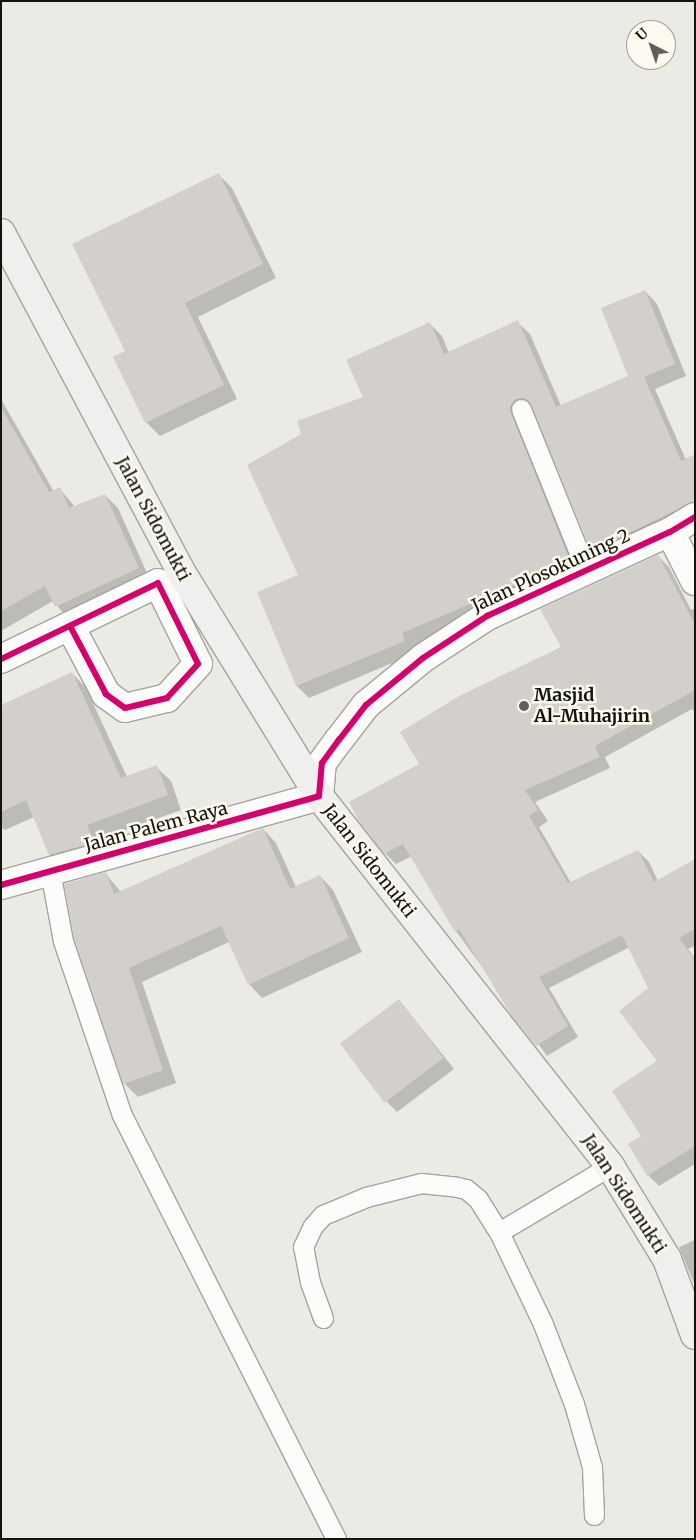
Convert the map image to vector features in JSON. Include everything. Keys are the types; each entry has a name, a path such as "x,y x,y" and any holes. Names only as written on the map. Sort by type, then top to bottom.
{"main road":[{"name":"Jalan Sidomukti","path":"1,234 180,570 319,796 610,1166 667,1260 694,1330"}],"street":[{"name":"Jalan Plosokuning 2","path":"319,796 322,763 366,705 423,658 487,616 670,532 695,517"},
{"path":"670,532 695,581"},
{"path":"1,659 158,583 198,664 167,698 125,708 106,694 70,626"},
{"name":"Jalan Palem Raya","path":"1,885 319,796"}],"lane":[{"path":"521,409 586,570"},
{"path":"50,871 63,941 122,1115 336,1539"},
{"path":"498,1232 610,1166"},
{"path":"323,1318 310,1282 303,1247 313,1226 323,1215 366,1198 421,1184 457,1186 466,1189 478,1199 498,1232 543,1324 574,1404 592,1466 594,1514"}],"building":[{"path":"219,173 263,264 185,303 224,385 145,423 113,357 125,351 72,244"},
{"path":"645,290 675,364 644,377 681,461 695,454 695,501 591,551 531,405 523,398 516,399 510,407 511,413 570,561 402,633 405,641 296,686 257,592 298,575 247,465 301,434 297,421 363,397 346,360 430,322 444,354 518,320 556,407 628,376 601,308"},
{"path":"1,407 49,492 60,487 69,508 105,494 139,568 55,607 45,586 1,611"},
{"path":"658,555 695,624 695,690 595,746 600,757 525,790 538,810 529,816 568,883 638,850 654,882 695,859 695,929 679,938 695,960 695,1146 647,1176 628,1144 641,1136 612,1091 657,1061 619,1011 648,988 622,935 539,977 568,1026 536,1046 511,1015 459,929 455,932 403,844 384,854 360,823 349,802 419,764 400,732 461,695 561,647 540,609"},
{"path":"72,672 121,778 157,765 168,795 87,825 94,843 49,855 26,800 1,812 1,705"},
{"path":"263,828 290,889 320,875 349,938 248,985 221,926 129,968 163,1070 123,1084 74,938 64,884 106,872 114,894"},
{"path":"399,999 444,1058 384,1103 340,1044"}],"cycle path":[{"path":"1,885 319,796 322,763 339,740 366,705 423,658 487,616 670,532 695,517"},
{"path":"1,659 158,583 198,664 167,698 125,708 106,694 70,626"}],"place":[{"name":"Masjid Al-Muhajirin","path":"524,706"}]}
